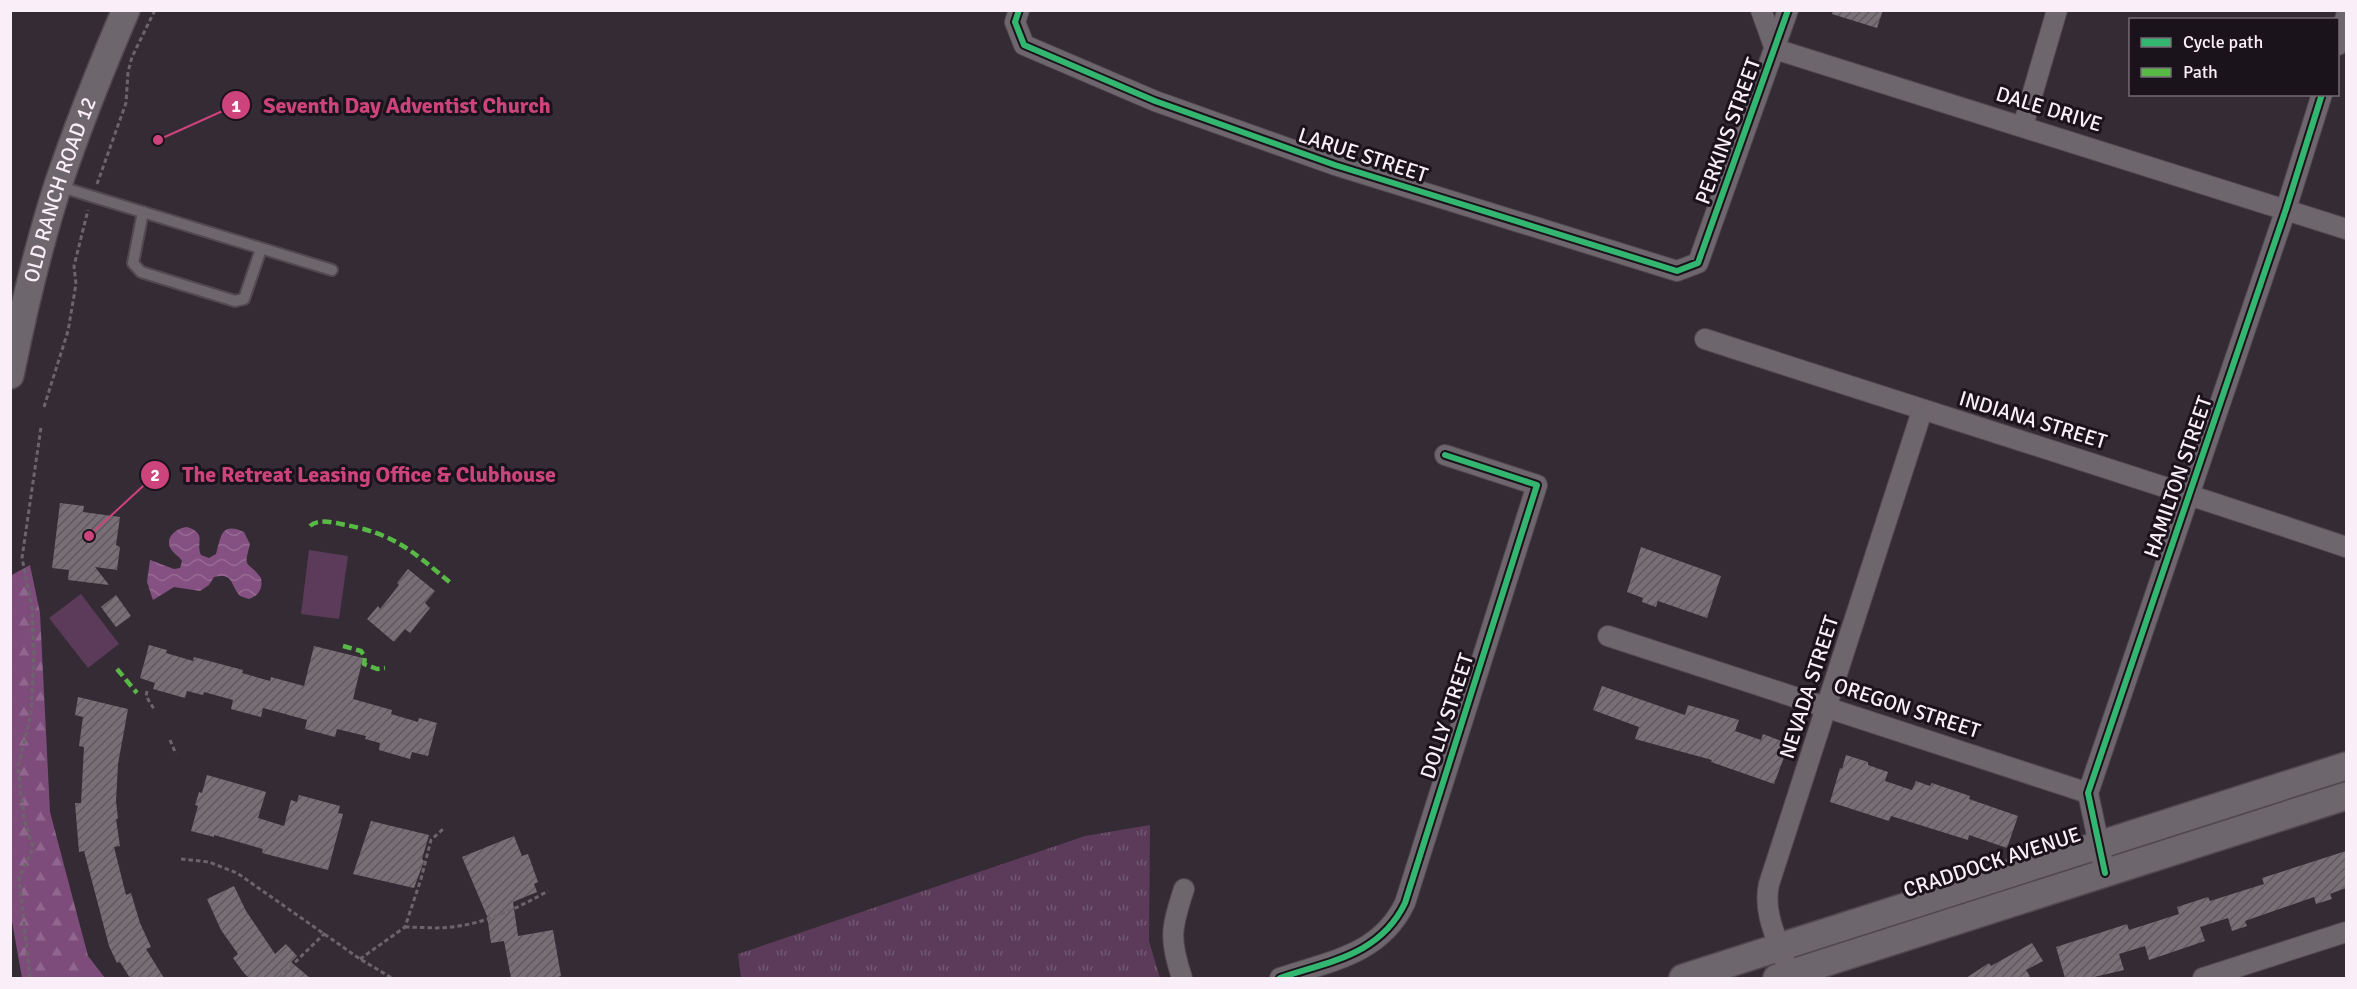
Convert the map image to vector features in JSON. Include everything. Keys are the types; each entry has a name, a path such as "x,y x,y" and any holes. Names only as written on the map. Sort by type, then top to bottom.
{"street":[{"name":"OLD RANCH ROAD 12","path":"10,375 29,290 58,186 94,85 126,10"},
{"name":"LARUE STREET","path":"1018,10 1015,22 1024,45 1155,101 1335,165 1677,271 1698,263"},
{"path":"1761,10 1775,49"},
{"name":"PERKINS STREET","path":"1698,263 1788,10"},
{"path":"2023,126 2057,10"},
{"path":"2339,39 2346,16"},
{"name":"DALE DRIVE","path":"1775,49 2346,229"},
{"name":"HAMILTON STREET","path":"2105,873 2088,793 2286,209 2321,96"},
{"name":"INDIANA STREET","path":"1705,339 1922,411 2190,494 2346,547"},
{"name":"NEVADA STREET","path":"1786,977 1766,897 1922,411"},
{"name":"DOLLY STREET","path":"1280,978 1354,954 1373,943 1392,926 1409,891 1537,485 1445,455"},
{"name":"OREGON STREET","path":"1608,636 2088,793"},
{"name":"CRADDOCK AVENUE","path":"1683,978 2346,766"},
{"path":"1786,977 2346,796"},
{"path":"1182,978 1172,941 1175,916 1184,889"},
{"path":"2203,978 2346,932"}],"lane":[{"path":"58,186 332,270"},
{"path":"143,212 133,264 141,272 234,301 244,299 261,249"}],"path":[{"path":"98,181 126,103 128,72 132,57 155,10"},
{"path":"44,407 68,332 76,284 74,266 87,213"},
{"path":"30,978 19,878 33,848 24,818 18,768 31,714 34,654 32,608 22,558 41,427"},
{"path":"147,691 146,696 154,709"},
{"path":"170,740 176,754"},
{"path":"405,927 431,840 443,829"},
{"path":"181,859 209,862 237,873 360,959 392,978"},
{"path":"360,959 405,927 450,927 468,924 508,912 548,891"},
{"path":"279,978 325,933"}],"green space":[{"path":"309,550 348,556 339,619 301,614"},
{"path":"30,565 40,613 50,812 88,956 105,978 22,978 10,910 10,576"},
{"path":"81,594 119,644 88,668 49,618"},
{"path":"1150,825 1149,941 1160,978 741,978 738,954 1085,836"}],"water":[{"path":"187,527 197,532 201,555 209,558 216,554 221,537 226,530 236,529 244,532 250,544 247,562 261,578 261,588 258,594 249,599 240,596 231,580 220,576 214,577 209,585 200,591 174,587 153,600 147,582 150,560 174,569 180,568 182,561 171,549 169,541 172,534"}],"building":[{"path":"1832,10 1883,10 1877,28 1832,14"},
{"path":"60,503 84,506 83,512 120,517 116,545 120,547 117,570 95,567 109,585 68,580 69,570 52,568"},
{"path":"1641,547 1721,576 1707,618 1658,601 1656,607 1642,602 1643,598 1627,592"},
{"path":"408,569 435,591 425,603 430,608 410,633 405,629 394,642 367,619 378,606 380,609 399,585 397,583"},
{"path":"116,595 131,616 116,627 101,607"},
{"path":"149,645 193,661 194,657 243,670 242,673 270,681 271,677 304,686 314,646 363,658 353,699 392,710 391,714 418,722 419,718 437,723 428,756 412,752 410,759 379,750 380,743 365,739 366,736 337,729 335,737 305,729 307,720 263,708 261,717 231,709 233,700 204,692 203,695 187,691 185,698 153,689 155,683 140,678"},
{"path":"1602,686 1685,715 1688,705 1739,720 1735,731 1761,740 1763,734 1789,744 1774,784 1711,762 1712,760 1635,739 1639,727 1593,710"},
{"path":"78,697 128,709 118,764 116,801 118,819 116,819 120,846 114,847 126,895 131,893 140,923 151,947 146,949 164,978 130,978 120,962 117,963 109,946 84,851 79,852 75,803 81,803 84,747 79,746 83,717 75,715"},
{"path":"1846,755 1888,772 1885,781 1912,790 1916,781 1930,786 1932,783 2018,816 2007,848 1969,835 1968,840 1891,816 1889,821 1830,802"},
{"path":"207,775 266,792 258,818 284,826 291,800 297,802 299,795 340,806 338,813 343,814 328,870 262,853 263,849 214,835 214,837 191,831 198,806 195,805 199,792 202,793"},
{"path":"371,821 429,835 422,859 424,861 414,888 353,874"},
{"path":"514,836 522,856 528,854 538,882 534,884 537,892 513,902 518,936 553,930 561,976 555,978 511,978 504,941 491,943 487,916 462,857"},
{"path":"2346,851 2346,888 2330,894 2332,899 2316,904 2314,897 2245,921 2247,926 2232,931 2228,918 2200,927 2205,941 2149,960 2145,946 2119,954 2124,970 2090,978 2065,978 2056,947 2127,924 2129,930 2179,914 2177,907 2208,897 2210,901 2264,884 2262,878"},
{"path":"234,886 246,911 275,954 286,944 297,956 291,962 310,978 249,978 243,972 233,958 238,954 221,930 207,899"},
{"path":"2032,943 2043,961 2026,970 2031,978 1966,978 1989,963 1991,966"}],"marked path":[{"path":"310,526 316,522 329,522 376,533 414,553 453,585"},
{"path":"343,646 361,651 365,657 364,664 377,669 385,668"},
{"path":"117,669 137,693"}],"cycle path":[{"path":"1019,10 1015,22 1024,45 1155,101 1335,165 1677,271 1698,263 1788,10"},
{"path":"2105,873 2088,793 2286,209 2321,96"},
{"path":"1280,978 1335,961 1368,945 1395,920 1405,903 1537,485 1445,455"}],"place":[{"name":"Seventh Day Adventist Church","path":"158,140"},
{"name":"The Retreat Leasing Office & Clubhouse","path":"89,536"}]}
